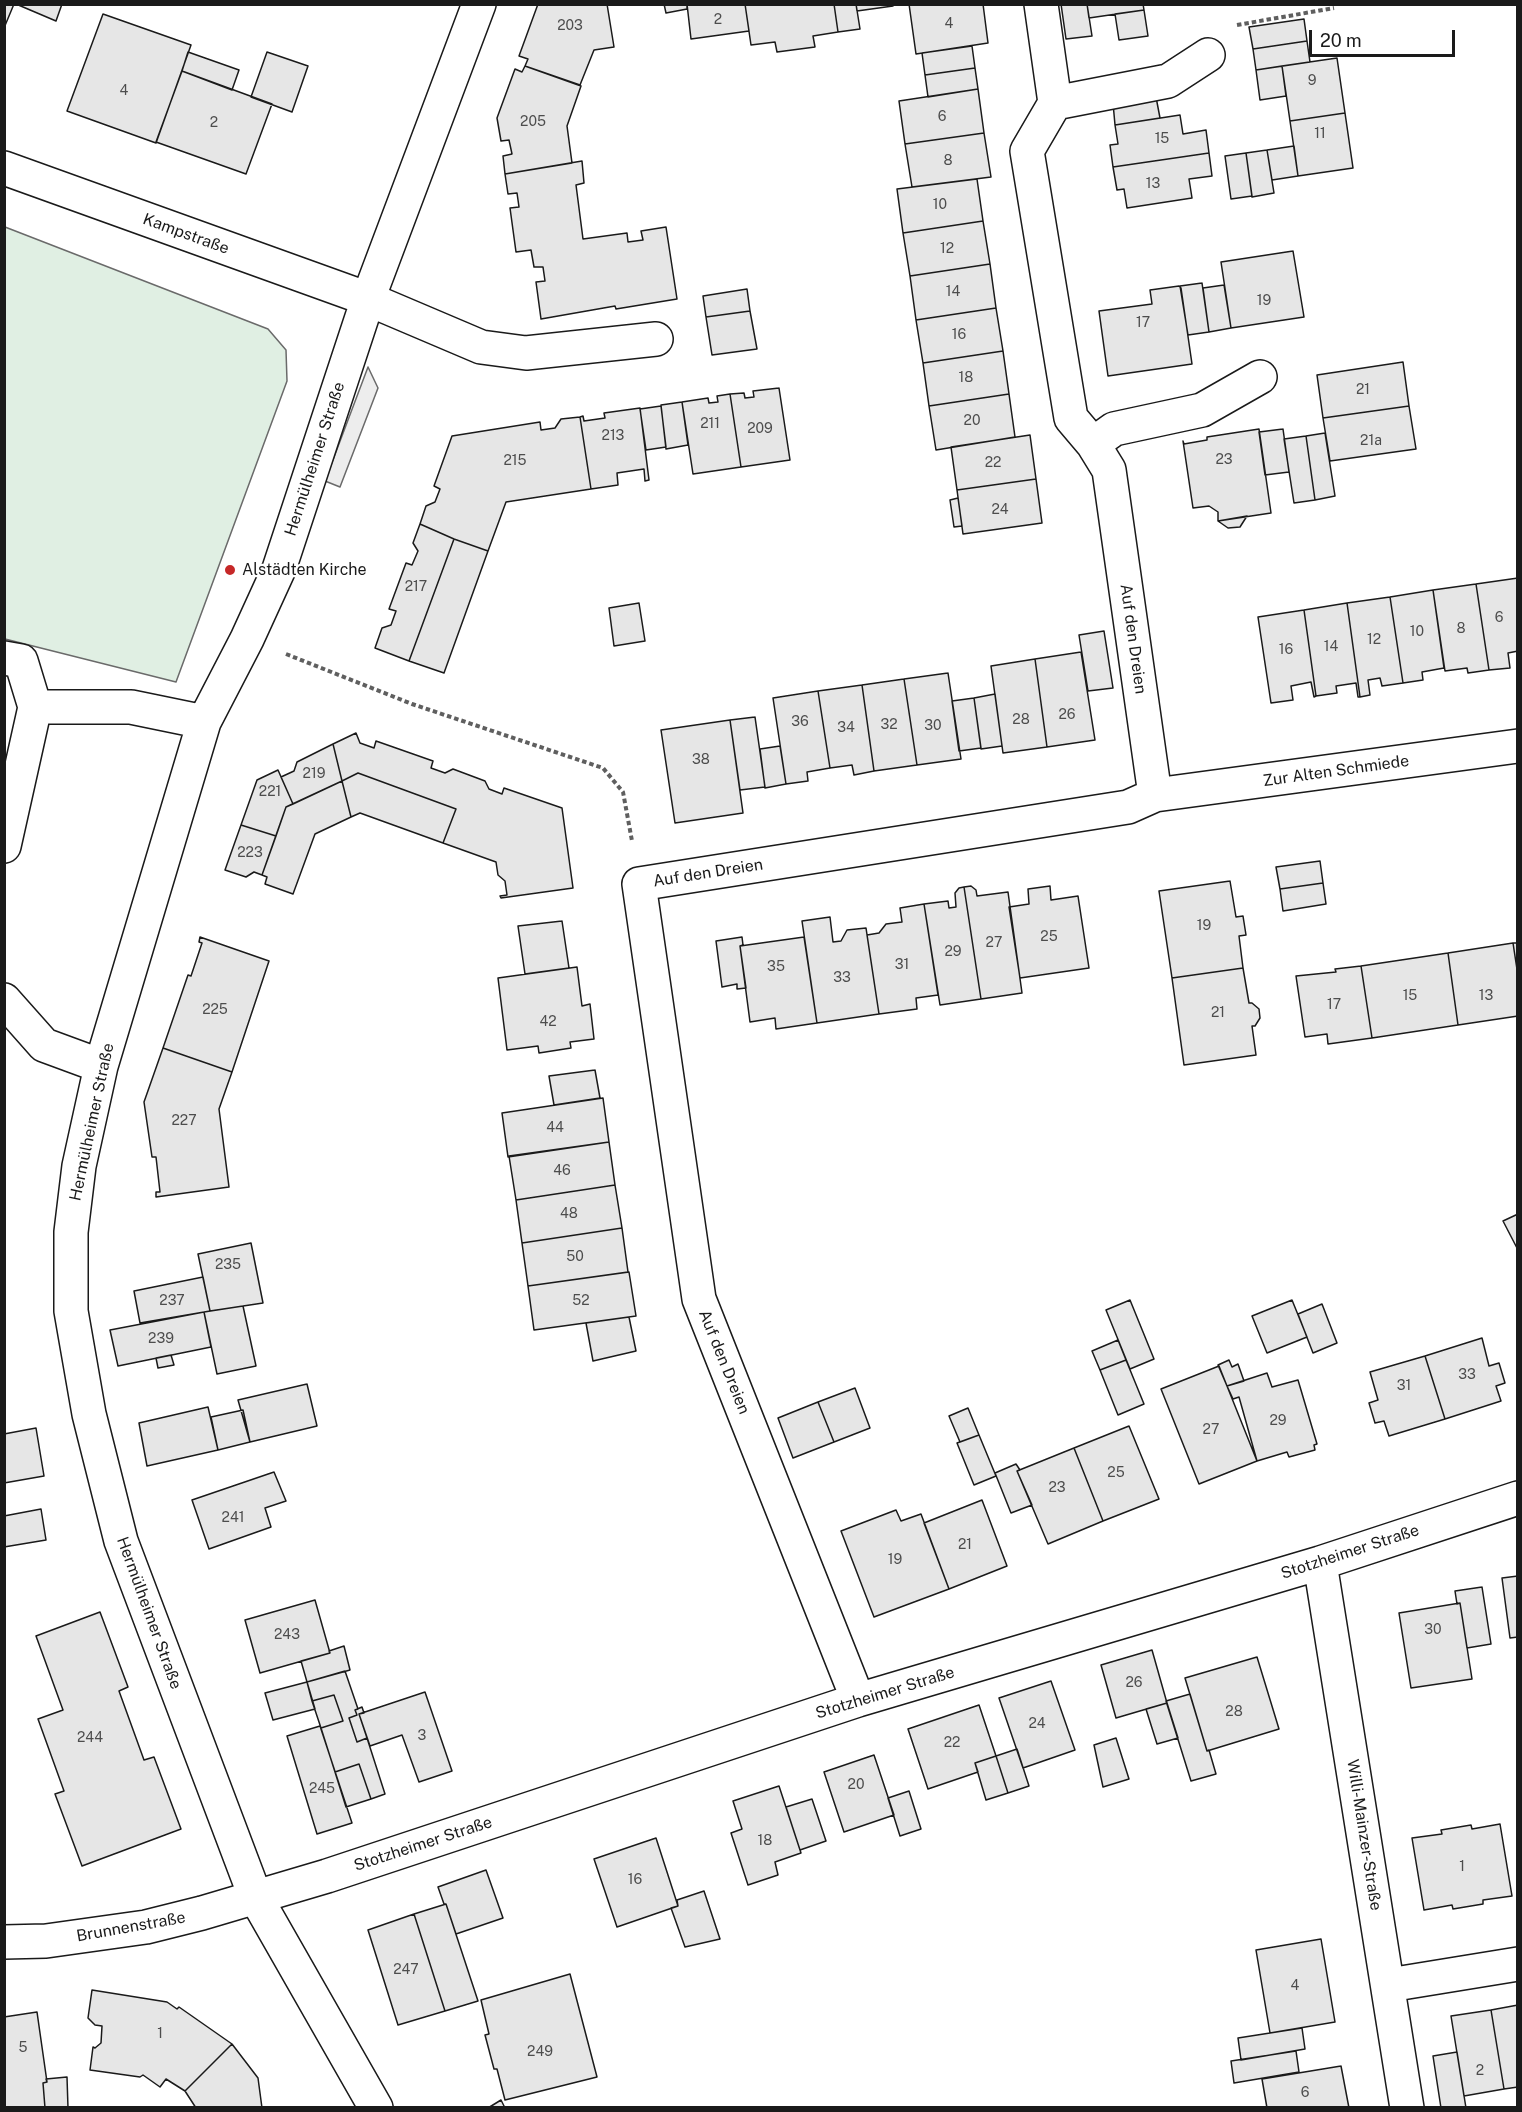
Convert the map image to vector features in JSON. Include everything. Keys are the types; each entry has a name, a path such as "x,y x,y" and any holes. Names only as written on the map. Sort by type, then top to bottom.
{"street":[{"name":"Hermülheimer Straße","path":"376,2108 255,1896 121,1541 89,1414 71,1311 71,1232 79,1166 101,1066 204,722 247,639 279,569 368,299 479,4"},
{"path":"1041,4 1055,103 1168,81 1208,55"},
{"name":"Auf den Dreien","path":"858,1700 699,1299 639,884 1128,807 1155,795 1109,470 1093,444 1071,418 1027,151 1055,103"},
{"name":"Kampstraße","path":"4,168 368,299"},
{"path":"368,299 480,346 526,353 656,339"},
{"path":"1093,444 1114,429 1202,410 1260,377"},
{"path":"4,658 21,661 35,707 4,846"},
{"path":"35,707 131,707 204,722"},
{"name":"Zur Alten Schmiede","path":"1155,795 1518,746"},
{"path":"4,1000 44,1045 101,1066"},
{"name":"Stotzheimer Straße","path":"255,1896 327,1876 858,1700 1320,1563 1518,1498"},
{"name":"Willi-Mainzer-Straße","path":"1320,1563 1407,2108"},
{"name":"Brunnenstraße","path":"4,1942 46,1941 146,1927 202,1913 255,1896"},
{"path":"1389,1985 1518,1964"}],"path":[{"path":"1208,55 1234,26 1334,8"},
{"path":"247,639 412,704 603,768 623,792 639,884"}],"green space":[{"path":"5,227 268,329 286,350 287,381 176,682 5,639"}],"shaded area":[{"path":"368,367 378,388 340,487 325,481"}],"building":[{"path":"4,4 14,4 4,28"},
{"path":"16,4 62,4 56,21"},
{"path":"538,4 607,4 614,47 594,50 580,85 525,66 528,59 519,56"},
{"path":"664,4 687,4 687,9 666,13"},
{"path":"687,4 745,4 749,31 691,39"},
{"path":"745,4 834,4 838,32 813,36 815,47 777,52 775,42 751,45"},
{"path":"834,4 856,4 860,29 838,32"},
{"path":"856,4 893,4 893,6 857,11"},
{"path":"909,4 983,4 988,43 916,54"},
{"path":"1061,4 1087,4 1092,36 1066,39"},
{"path":"1087,4 1143,4 1144,10 1089,18"},
{"path":"1144,10 1148,36 1119,40 1115,14"},
{"path":"103,14 191,45 156,143 67,111"},
{"path":"1304,19 1307,41 1253,49 1249,27"},
{"path":"1307,41 1310,62 1256,70 1253,49"},
{"path":"972,46 975,68 925,75 922,53"},
{"path":"188,52 239,70 232,90 182,71"},
{"path":"267,52 308,66 292,112 251,97"},
{"path":"1337,58 1345,113 1290,121 1282,66"},
{"path":"525,66 581,86 567,126 572,163 505,174 503,156 512,154 509,140 501,141 497,118 515,69 522,72"},
{"path":"1282,66 1286,96 1260,100 1256,70"},
{"path":"975,68 978,89 928,97 925,75"},
{"path":"182,71 272,104 246,174 156,142"},
{"path":"978,89 984,133 905,144 899,101"},
{"path":"1156,97 1160,118 1115,125 1113,103"},
{"path":"1345,113 1353,168 1298,176 1290,121"},
{"path":"1180,115 1183,134 1206,130 1209,153 1113,167 1110,145 1118,144 1115,125"},
{"path":"984,133 991,177 912,187 905,144"},
{"path":"1294,146 1298,176 1272,180 1267,150"},
{"path":"1267,150 1274,193 1252,197 1246,153"},
{"path":"1209,153 1212,176 1189,179 1192,198 1127,208 1124,189 1117,190 1113,167"},
{"path":"1246,153 1252,196 1231,199 1225,156"},
{"path":"582,161 584,183 576,185 583,239 627,233 628,242 643,240 641,231 666,227 677,299 616,309 615,306 541,319 536,282 545,281 543,267 534,267 531,250 516,252 510,208 519,207 517,193 508,194 505,174"},
{"path":"977,179 983,221 903,233 897,189"},
{"path":"983,221 990,264 910,276 903,233"},
{"path":"1293,251 1304,317 1231,328 1221,262"},
{"path":"990,264 996,308 916,320 910,276"},
{"path":"1202,283 1209,332 1188,335 1180,286"},
{"path":"1224,285 1231,328 1209,332 1203,288"},
{"path":"1179,286 1192,364 1108,376 1099,311 1152,304 1150,290"},
{"path":"747,289 750,311 706,317 703,296"},
{"path":"996,308 1003,351 923,363 916,320"},
{"path":"750,311 757,349 712,355 706,317"},
{"path":"1003,351 1009,394 929,406 923,363"},
{"path":"1403,362 1409,406 1323,418 1317,375"},
{"path":"779,388 790,460 741,467 730,394 744,393 745,398 754,397 753,391"},
{"path":"730,394 741,467 693,474 682,402 708,398 709,403 718,402 717,396"},
{"path":"1009,394 1015,437 936,450 929,406"},
{"path":"682,402 688,445 666,449 661,405"},
{"path":"661,406 666,447 646,450 640,409"},
{"path":"1409,406 1416,449 1330,461 1323,418"},
{"path":"640,408 649,480 645,481 644,469 617,473 618,485 591,489 580,417 583,416 584,421 605,418 604,413"},
{"path":"580,417 591,489 506,502 488,551 420,524 426,506 435,502 440,489 434,486 452,436 540,422 541,430 555,428 561,419"},
{"path":"1259,429 1271,513 1218,521 1218,512 1209,506 1193,508 1183,441 1184,444 1207,440 1207,437"},
{"path":"1283,429 1289,472 1265,475 1259,432"},
{"path":"1325,433 1335,496 1315,500 1306,436"},
{"path":"1030,435 1036,479 957,490 951,447"},
{"path":"1306,436 1315,500 1294,503 1284,439"},
{"path":"1036,479 1042,523 963,534 957,490"},
{"path":"958,498 962,526 954,527 950,500"},
{"path":"1247,516 1240,527 1228,528 1218,521"},
{"path":"420,524 454,539 409,661 375,648 382,628 391,625 396,611 389,609 406,563 412,565 418,551 413,543"},
{"path":"454,539 488,551 444,673 409,661"},
{"path":"1518,578 1518,651 1508,653 1510,668 1489,670 1476,584"},
{"path":"1476,584 1489,670 1468,673 1467,668 1445,671 1433,590"},
{"path":"1433,590 1444,668 1422,672 1423,680 1403,683 1390,597"},
{"path":"1390,597 1403,683 1382,686 1380,678 1368,680 1370,695 1360,697 1347,603"},
{"path":"639,603 645,641 614,646 609,608"},
{"path":"1347,603 1360,697 1358,697 1356,683 1336,686 1337,693 1316,696 1304,610"},
{"path":"1304,610 1316,696 1314,697 1311,682 1291,686 1293,700 1271,703 1258,617"},
{"path":"1104,631 1113,688 1088,691 1079,635"},
{"path":"1081,652 1095,740 1047,747 1035,659"},
{"path":"1035,659 1047,747 1003,753 991,666"},
{"path":"948,673 961,759 917,765 904,679"},
{"path":"904,679 917,765 874,771 862,685"},
{"path":"862,685 874,771 854,775 852,765 830,768 818,691"},
{"path":"818,691 830,768 807,772 808,781 786,784 773,698"},
{"path":"995,694 1002,746 981,749 974,698"},
{"path":"974,698 981,748 959,751 952,701"},
{"path":"755,717 765,787 740,790 730,720"},
{"path":"730,720 743,813 675,823 661,730"},
{"path":"356,733 360,743 374,748 376,741 433,761 431,768 445,773 453,769 485,781 489,789 502,794 504,788 562,808 573,888 501,898 500,896 507,895 505,881 498,875 496,862 443,843 456,809 358,773 342,781 333,744"},
{"path":"333,744 342,781 293,804 281,777 294,771 297,762"},
{"path":"780,746 786,784 765,788 760,749"},
{"path":"278,770 293,804 286,807 276,836 241,825 257,780"},
{"path":"358,773 456,809 443,843 360,813 351,817 342,781"},
{"path":"342,781 351,817 315,834 293,894 265,884 267,877 262,875 286,807"},
{"path":"241,825 276,836 262,875 254,872 246,877 225,870"},
{"path":"1320,861 1323,883 1280,889 1276,867"},
{"path":"1230,881 1236,917 1243,916 1246,935 1239,936 1243,968 1172,978 1159,891"},
{"path":"1323,883 1326,904 1283,911 1280,889"},
{"path":"971,886 976,890 977,896 1008,892 1022,993 981,999 964,887"},
{"path":"1050,886 1051,900 1078,896 1089,968 1020,978 1009,907 1029,904 1028,889"},
{"path":"964,887 981,999 940,1005 924,904 948,901 949,908 956,907 955,893 959,888"},
{"path":"924,904 938,995 916,998 917,1009 879,1014 867,935 879,933 886,924 902,922 900,908"},
{"path":"830,917 833,942 841,941 847,930 866,928 879,1014 817,1023 802,921"},
{"path":"562,921 569,968 525,974 518,926"},
{"path":"200,937 269,961 232,1072 163,1048 188,975 191,976 202,943 199,942"},
{"path":"742,937 743,945 740,946 746,988 737,989 737,984 722,987 716,941"},
{"path":"804,937 817,1023 776,1029 775,1018 750,1022 740,946"},
{"path":"1513,943 1518,976 1518,1016 1458,1025 1448,953"},
{"path":"1513,943 1518,943 1518,976"},
{"path":"1448,953 1458,1025 1372,1038 1361,966"},
{"path":"1361,966 1372,1038 1328,1044 1327,1034 1305,1037 1296,976 1336,972 1335,969"},
{"path":"577,967 582,1006 590,1004 594,1039 570,1042 571,1048 539,1053 538,1046 507,1050 498,978"},
{"path":"1243,968 1249,1003 1259,1009 1260,1018 1255,1026 1252,1026 1256,1055 1184,1065 1172,978"},
{"path":"163,1048 232,1072 219,1109 229,1187 156,1197 156,1192 160,1192 156,1157 152,1157 144,1102"},
{"path":"595,1070 600,1098 554,1105 549,1076"},
{"path":"603,1098 609,1142 508,1157 502,1113"},
{"path":"609,1142 615,1185 516,1200 509,1156"},
{"path":"615,1185 622,1228 522,1243 516,1200"},
{"path":"1518,1214 1518,1250 1503,1221"},
{"path":"622,1228 628,1272 528,1286 522,1243"},
{"path":"251,1243 263,1303 210,1311 198,1254"},
{"path":"629,1272 636,1316 534,1330 528,1286"},
{"path":"203,1277 210,1311 140,1323 134,1291"},
{"path":"1130,1300 1154,1359 1130,1369 1106,1310"},
{"path":"1292,1300 1307,1337 1267,1353 1252,1316"},
{"path":"1322,1304 1337,1343 1313,1353 1298,1314"},
{"path":"243,1306 256,1366 217,1374 204,1312"},
{"path":"204,1312 211,1347 118,1366 110,1330"},
{"path":"629,1317 636,1351 593,1361 586,1323"},
{"path":"1482,1338 1489,1366 1499,1363 1505,1383 1496,1386 1501,1401 1445,1419 1425,1356"},
{"path":"1118,1340 1126,1360 1100,1370 1092,1351"},
{"path":"171,1355 174,1365 158,1368 156,1358"},
{"path":"1425,1356 1445,1419 1389,1436 1384,1421 1375,1423 1369,1403 1378,1400 1370,1372"},
{"path":"1126,1360 1144,1404 1118,1415 1100,1370"},
{"path":"1229,1360 1232,1367 1238,1364 1244,1381 1227,1386 1218,1365"},
{"path":"1219,1366 1257,1461 1199,1484 1161,1389"},
{"path":"1267,1373 1272,1387 1298,1380 1317,1444 1314,1445 1315,1450 1289,1457 1287,1452 1257,1461 1239,1397 1233,1399 1227,1386"},
{"path":"307,1384 317,1426 250,1442 238,1400"},
{"path":"855,1388 870,1428 834,1442 818,1402"},
{"path":"818,1402 834,1442 793,1458 778,1418"},
{"path":"208,1407 218,1450 147,1466 139,1423"},
{"path":"968,1408 979,1435 960,1442 949,1416"},
{"path":"243,1410 250,1442 218,1450 211,1417"},
{"path":"1129,1426 1159,1499 1103,1521 1074,1448"},
{"path":"36,1428 44,1476 4,1483 4,1434"},
{"path":"979,1435 996,1476 974,1485 957,1443"},
{"path":"1074,1448 1103,1521 1048,1544 1017,1471"},
{"path":"1016,1464 1032,1505 1011,1513 995,1473"},
{"path":"274,1472 286,1501 265,1508 271,1527 209,1549 192,1500"},
{"path":"982,1500 1007,1566 949,1589 924,1523"},
{"path":"41,1509 46,1540 4,1547 4,1516"},
{"path":"896,1510 901,1521 921,1514 949,1589 874,1617 841,1531"},
{"path":"1518,1576 1518,1637 1510,1638 1502,1578"},
{"path":"1482,1587 1491,1644 1467,1648 1460,1603 1457,1604 1455,1591"},
{"path":"315,1600 330,1653 260,1673 245,1620"},
{"path":"1460,1603 1472,1679 1411,1688 1399,1613"},
{"path":"100,1612 128,1687 119,1691 144,1760 154,1757 181,1829 82,1866 55,1794 64,1791 38,1719 63,1710 36,1636"},
{"path":"344,1646 350,1670 307,1682 301,1661 330,1653 329,1651"},
{"path":"1152,1650 1167,1703 1116,1718 1101,1665"},
{"path":"1257,1657 1279,1729 1207,1751 1185,1678"},
{"path":"345,1671 358,1709 355,1710 357,1715 349,1718 357,1742 367,1738 385,1794 371,1799 359,1764 335,1772 321,1728 343,1721 334,1695 312,1701 307,1682"},
{"path":"1051,1681 1075,1750 1023,1768 999,1698"},
{"path":"307,1682 315,1709 273,1720 265,1693"},
{"path":"425,1692 452,1771 419,1782 402,1735 370,1746 359,1714"},
{"path":"1190,1694 1216,1774 1191,1781 1166,1701"},
{"path":"334,1695 343,1721 321,1728 312,1701"},
{"path":"1167,1703 1178,1738 1157,1744 1146,1709"},
{"path":"979,1705 996,1756 975,1763 978,1772 928,1789 908,1729"},
{"path":"362,1707 364,1713 359,1714 367,1738 357,1742 349,1718 357,1715 355,1710"},
{"path":"320,1726 352,1823 317,1834 287,1736"},
{"path":"1116,1738 1129,1779 1103,1787 1094,1745"},
{"path":"1017,1749 1029,1786 1008,1793 996,1756"},
{"path":"874,1755 894,1815 844,1832 824,1772"},
{"path":"996,1756 1008,1793 986,1800 975,1763"},
{"path":"359,1764 371,1799 346,1807 335,1772"},
{"path":"779,1786 801,1853 775,1862 778,1875 748,1885 731,1833 742,1829 733,1801"},
{"path":"909,1791 921,1829 900,1836 888,1798"},
{"path":"812,1799 826,1841 800,1850 786,1807"},
{"path":"1500,1824 1512,1896 1483,1900 1483,1904 1453,1909 1452,1905 1424,1910 1412,1838 1442,1834 1441,1830 1471,1825 1472,1829"},
{"path":"656,1838 678,1906 617,1927 594,1859"},
{"path":"486,1870 503,1918 456,1934 438,1887"},
{"path":"704,1891 720,1939 685,1947 671,1908 678,1906 677,1900"},
{"path":"446,1904 478,2001 445,2011 414,1914"},
{"path":"414,1914 445,2011 398,2025 368,1930"},
{"path":"1321,1939 1335,2022 1270,2033 1256,1950"},
{"path":"570,1974 597,2077 505,2100 485,2035 489,2034 481,2000"},
{"path":"92,1990 167,2002 177,2009 179,2007 232,2044 185,2091 166,2079 160,2087 143,2075 140,2077 90,2070 93,2047 101,2043 102,2026 95,2025 88,2018"},
{"path":"1518,2005 1518,2087 1504,2089 1491,2010"},
{"path":"1491,2010 1504,2089 1464,2096 1451,2016"},
{"path":"37,2012 47,2082 43,2083 45,2108 4,2108 4,2017"},
{"path":"1302,2028 1305,2049 1241,2060 1238,2038"},
{"path":"232,2044 258,2078 262,2108 196,2108 185,2091"},
{"path":"1296,2051 1299,2072 1234,2083 1231,2061"},
{"path":"1457,2052 1466,2108 1441,2108 1433,2056"},
{"path":"1341,2066 1349,2108 1267,2108 1262,2079"},
{"path":"67,2077 68,2108 45,2108 43,2083 47,2082 46,2079"},
{"path":"501,2100 505,2108 488,2108"}],"place":[{"name":"Alstädten Kirche","path":"230,570"}]}
